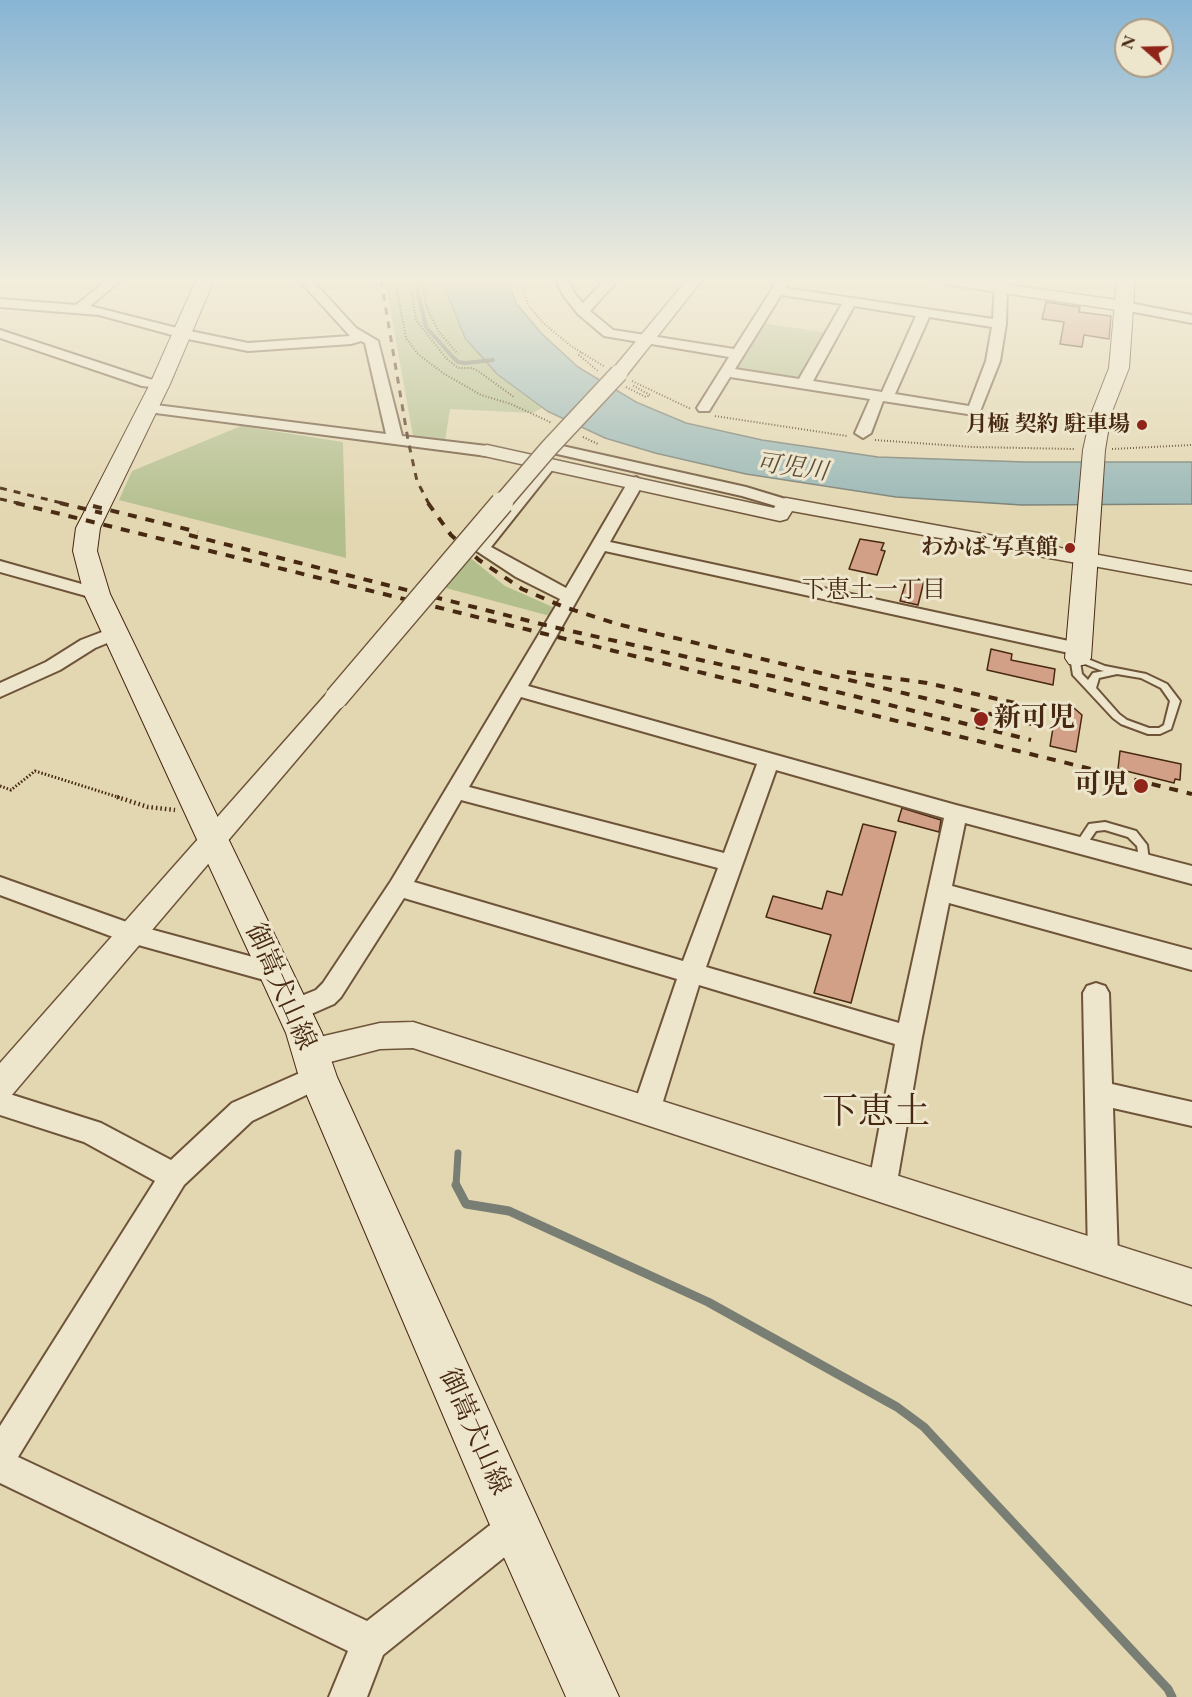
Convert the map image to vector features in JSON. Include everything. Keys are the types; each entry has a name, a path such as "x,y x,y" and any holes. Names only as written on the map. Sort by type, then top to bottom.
{"main road":[{"name":"御嵩犬山線","path":"171,359 88,528 85,551 97,594 293,1011 314,1065 515,1527 593,1697"},
{"path":"1078,653 1094,450 1101,414 1119,368 1120,359"}],"street":[{"path":"76,359 147,383 154,396 395,438 487,451 549,456 746,492 786,504 1192,578"},
{"path":"376,359 395,438"},
{"path":"0,1086 132,934 205,827 336,698 631,359"},
{"path":"703,411 734,359"},
{"path":"804,384 818,359"},
{"path":"862,436 901,359"},
{"path":"725,372 974,411 993,359"},
{"path":"549,456 636,482 780,514 786,504"},
{"path":"549,456 481,548 522,573 570,597"},
{"path":"293,1011 325,997 332,990 399,887 636,482"},
{"path":"600,545 1078,653"},
{"path":"0,566 97,594"},
{"path":"0,691 53,666 88,644 115,633"},
{"path":"516,689 956,813 1192,875"},
{"path":"646,1111 691,973 769,760"},
{"path":"456,790 731,863"},
{"path":"882,1188 909,1037 956,813"},
{"path":"0,886 132,934 275,973"},
{"path":"399,887 909,1037"},
{"path":"938,891 1192,960"},
{"path":"1095,993 1103,1258"},
{"path":"0,1456 174,1176 242,1112 314,1065 380,1036 412,1035 1192,1287"},
{"path":"1098,1093 1192,1114"},
{"path":"0,1103 91,1132 174,1176"},
{"path":"0,1466 370,1642"},
{"path":"348,1697 370,1642 515,1527"}],"lane":[{"path":"1078,653 1103,668 1152,680 1164,686 1174,702 1168,727 1160,731 1148,731 1124,722 1078,675 1075,663 1078,653"},
{"path":"1091,689 1090,684 1096,675 1126,673"}],"path":[{"path":"447,359 458,368 472,368 478,371 514,396"},
{"path":"594,359 619,373 703,411 862,436 973,447 1094,450 1192,445"},
{"path":"0,786 11,790 35,771 205,827"}],"green space":[{"path":"399,359 487,359 497,374 542,408 533,413 450,409 445,441 413,436"},
{"path":"740,359 814,359 801,382 733,371"},
{"path":"241,426 343,442 346,558 119,500 132,471"},
{"path":"468,556 505,586 555,608 550,616 442,587"}],"water":[{"name":"可児川","path":"484,359 570,359 578,367 636,402 686,423 762,440 878,457 1026,462 1192,462 1192,504 1022,505 896,497 746,474 655,453 605,438 547,411 497,374"}],"building":[{"path":"860,539 884,543 881,550 885,551 877,575 849,569"},
{"path":"907,578 924,581 918,605 900,601"},
{"path":"991,649 1012,654 1011,660 1055,669 1053,685 987,670"},
{"path":"1057,704 1074,708 1082,715 1076,752 1050,746"},
{"path":"1120,751 1181,764 1180,780 1175,779 1174,783 1118,769"},
{"path":"902,808 941,820 939,832 898,821"},
{"path":"863,824 896,832 851,1003 814,993 831,935 766,917 773,896 822,909 827,891 842,895"}],"waterway":[{"path":"455,359 465,363 493,360"},
{"path":"456,1185 458,1153"},
{"path":"456,1185 466,1204 509,1211 708,1302 897,1407 924,1427 1168,1689 1172,1697"}],"railway":[{"path":"394,359 417,481 429,504"},
{"path":"0,488 66,504"},
{"path":"0,499 22,504"},
{"path":"16,503 1192,794"},
{"path":"60,503 102,513"},
{"path":"428,503 451,535 479,560 522,589 564,607 617,624 1036,725"},
{"path":"93,506 198,532"},
{"path":"189,535 553,627 781,678 1031,740"},
{"path":"847,672 927,683 1041,709"}],"place":[{"name":"月極 契約 駐車場","path":"1142,425"},
{"name":"わかば 写真館","path":"1070,548"},
{"name":"新可児","path":"981,719"},
{"name":"可児","path":"1141,786"}],"district":[{"name":"下恵土一丁目","path":"874,590"},
{"name":"下恵土","path":"876,1113"}]}
